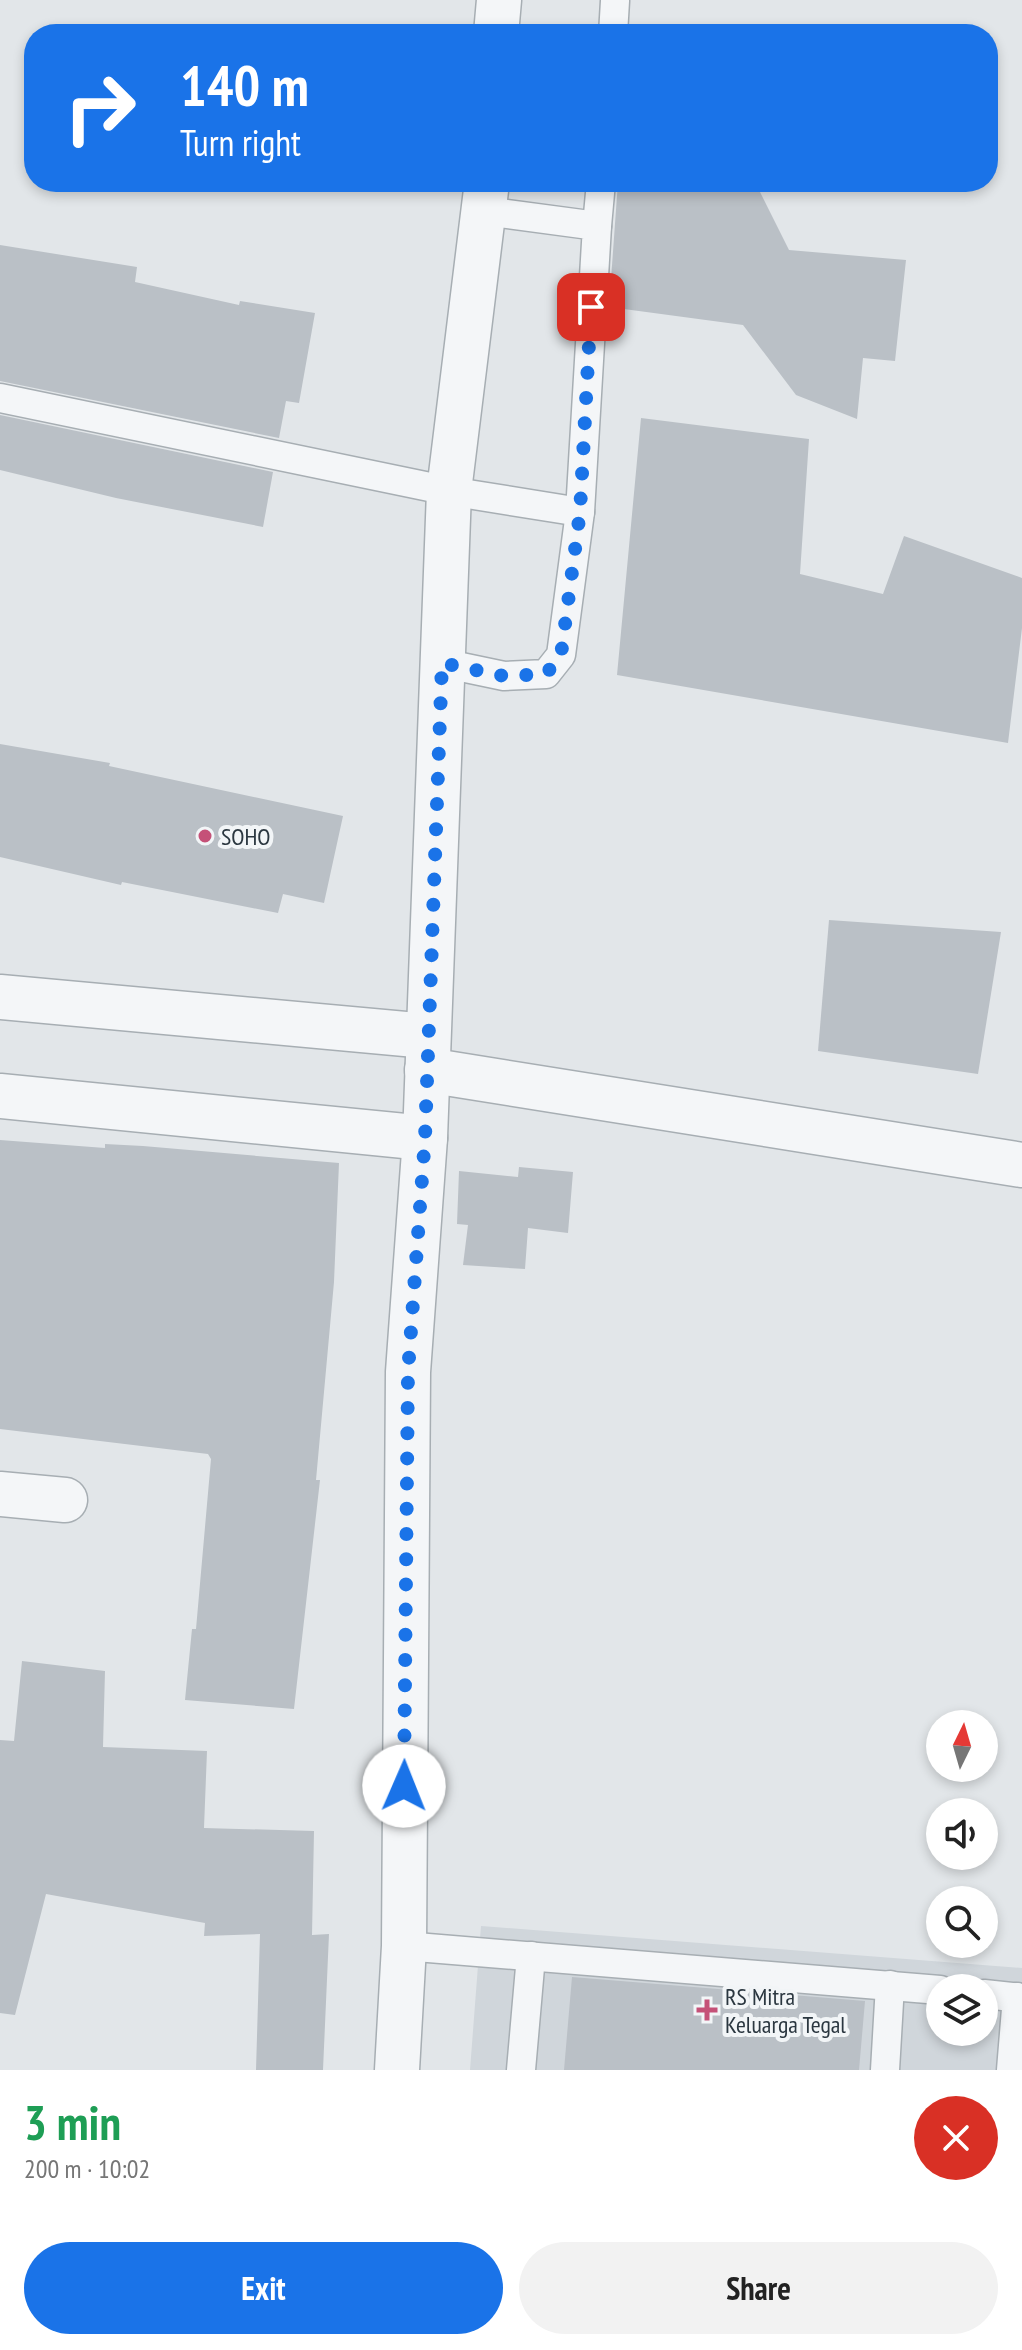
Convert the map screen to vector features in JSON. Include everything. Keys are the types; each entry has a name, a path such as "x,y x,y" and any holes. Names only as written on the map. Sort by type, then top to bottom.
{"street":[{"path":"497,24 499,0"},
{"path":"397,2070 404,1946 408,1372 425,1138 449,491 486,197"},
{"path":"0,997 427,1053 1022,1165"},
{"path":"0,1096 425,1138"},
{"path":"0,1494 65,1500"}],"lane":[{"path":"614,24 615,1"},
{"path":"442,663 504,676 546,674 561,655 580,512 600,192"},
{"path":"486,197 597,226"},
{"path":"0,398 449,491 580,512"},
{"path":"404,1946 926,1989"},
{"path":"521,2070 531,1956"},
{"path":"885,2070 890,1985"},
{"path":"998,1996 1020,1998 1011,2070"}],"shaded area":[{"name":"RS Mitra Keluarga Tegal","path":"481,1926 1022,1968 1022,2070 470,2070"}],"building":[{"path":"617,192 760,192 789,250 906,260 895,361 863,358 857,419 796,395 743,325 609,307"},
{"path":"0,245 137,267 135,282 239,305 240,301 315,313 299,403 286,401 279,438 0,381"},
{"path":"0,415 273,472 263,527 116,498 0,470"},
{"path":"641,418 809,439 800,574 883,594 904,536 1022,578 1022,628 1008,743 617,675"},
{"path":"0,744 110,763 109,766 343,816 324,903 283,894 278,913 122,882 121,885 0,857"},
{"path":"829,920 1001,932 978,1074 818,1051"},
{"path":"0,1140 105,1148 105,1144 143,1146 339,1163 334,1282 316,1480 320,1480 294,1709 185,1700 192,1629 196,1629 211,1459 208,1454 0,1429"},
{"path":"519,1167 573,1172 568,1233 528,1228 525,1269 463,1265 468,1225 457,1224 459,1171 518,1177"},
{"path":"22,1661 105,1671 103,1747 207,1751 204,1828 314,1831 312,1935 329,1934 323,2070 256,2070 260,1934 204,1936 205,1923 46,1894 15,2015 0,2013 0,1740 14,1741"},
{"path":"572,1977 865,2001 859,2070 564,2070"}],"place":[{"name":"SOHO","path":"205,836"},
{"name":"RS Mitra Keluarga Tegal","path":"707,2010"}],"route":[{"path":"404,1786 408,1372 425,1138 442,663 504,676 546,674 561,655 580,512 591,307"}]}
